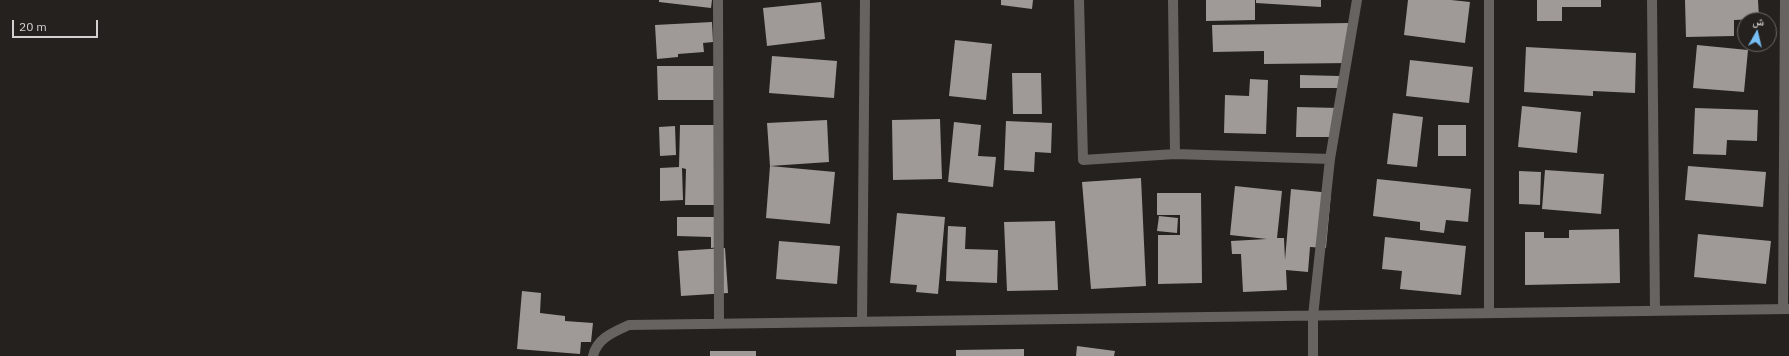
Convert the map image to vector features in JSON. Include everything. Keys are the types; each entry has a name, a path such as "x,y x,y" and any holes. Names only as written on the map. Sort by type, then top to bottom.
{"street":[{"path":"718,0 719,323"},
{"path":"862,322 865,0"},
{"path":"1079,0 1083,160 1175,154 1330,159"},
{"path":"1173,0 1175,154"},
{"path":"1313,356 1313,316 1330,159 1357,0"},
{"path":"1489,0 1489,313"},
{"path":"1652,0 1655,311"},
{"path":"593,356 595,348 606,336 629,325 1786,309 1785,0"}],"building":[{"path":"659,0 712,0 711,8 659,2"},
{"path":"1001,0 1033,0 1032,9 1001,5"},
{"path":"1206,0 1255,0 1255,20 1206,21"},
{"path":"1256,0 1321,0 1321,7 1256,3"},
{"path":"1408,0 1451,0 1470,2 1465,43 1404,35"},
{"path":"1537,0 1601,0 1601,7 1562,7 1562,21 1537,21"},
{"path":"1685,0 1758,0 1759,12 1737,12 1737,20 1734,20 1734,36 1686,37"},
{"path":"821,2 825,39 767,46 763,8"},
{"path":"712,22 713,42 703,43 704,52 678,54 678,57 657,59 655,25"},
{"path":"1350,23 1350,63 1264,64 1264,51 1213,52 1212,25"},
{"path":"955,40 992,44 986,100 949,96"},
{"path":"1697,45 1737,49 1737,52 1748,52 1744,92 1693,88"},
{"path":"1526,47 1636,53 1635,93 1593,91 1593,96 1524,92"},
{"path":"772,56 837,61 834,98 769,93"},
{"path":"1410,60 1473,67 1469,103 1406,96"},
{"path":"657,66 717,66 717,100 658,100"},
{"path":"1012,73 1041,73 1042,114 1013,114"},
{"path":"1300,75 1339,76 1339,88 1300,88"},
{"path":"1250,79 1268,80 1266,134 1224,133 1225,95 1249,96"},
{"path":"1522,106 1581,112 1577,153 1518,147"},
{"path":"1297,107 1339,108 1338,137 1296,137"},
{"path":"1695,108 1758,110 1757,141 1727,140 1726,155 1693,154"},
{"path":"1393,113 1423,117 1417,167 1387,164"},
{"path":"940,119 942,179 893,180 892,120"},
{"path":"827,120 829,162 770,166 767,123"},
{"path":"1006,121 1052,123 1051,153 1035,152 1034,172 1004,170"},
{"path":"954,122 981,125 978,156 996,157 993,187 948,182"},
{"path":"680,125 723,125 722,205 685,205 686,169 682,168 683,200 660,201 660,168 679,167"},
{"path":"1438,125 1466,125 1466,156 1438,156"},
{"path":"675,126 676,155 660,156 659,127"},
{"path":"770,166 835,172 830,224 766,218"},
{"path":"1688,166 1766,172 1763,207 1685,200"},
{"path":"1545,170 1604,174 1601,214 1542,209"},
{"path":"1519,171 1541,172 1540,205 1519,204"},
{"path":"1141,178 1146,286 1091,289 1082,182"},
{"path":"1377,179 1471,189 1468,222 1446,220 1444,233 1420,230 1420,222 1373,216"},
{"path":"1235,186 1282,191 1277,238 1284,238 1285,260 1291,189 1331,193 1326,248 1310,247 1308,272 1286,270 1287,290 1243,292 1241,254 1232,254 1231,241 1267,239 1230,235"},
{"path":"1157,193 1201,193 1202,283 1158,284 1158,235 1180,235 1180,215 1157,215"},
{"path":"897,213 945,217 938,294 916,292 917,285 890,283"},
{"path":"1159,216 1178,218 1177,233 1157,231"},
{"path":"677,217 719,217 719,247 711,248 711,237 677,236"},
{"path":"1055,221 1058,290 1007,291 1004,222"},
{"path":"948,226 966,227 965,249 998,250 997,283 946,281"},
{"path":"1619,229 1620,283 1525,285 1525,232 1544,232 1544,238 1569,238 1569,230"},
{"path":"1698,234 1771,241 1766,284 1694,277"},
{"path":"1385,237 1466,246 1461,295 1400,289 1402,271 1382,269"},
{"path":"779,241 840,246 837,284 776,279"},
{"path":"725,248 728,293 681,296 678,251"},
{"path":"522,291 541,293 540,313 565,316 565,321 593,323 591,342 581,342 580,354 517,349"},
{"path":"1077,346 1115,351 1114,356 1076,356"},
{"path":"1024,349 1024,356 956,356 956,350"},
{"path":"710,351 756,351 756,356 710,356"}]}
